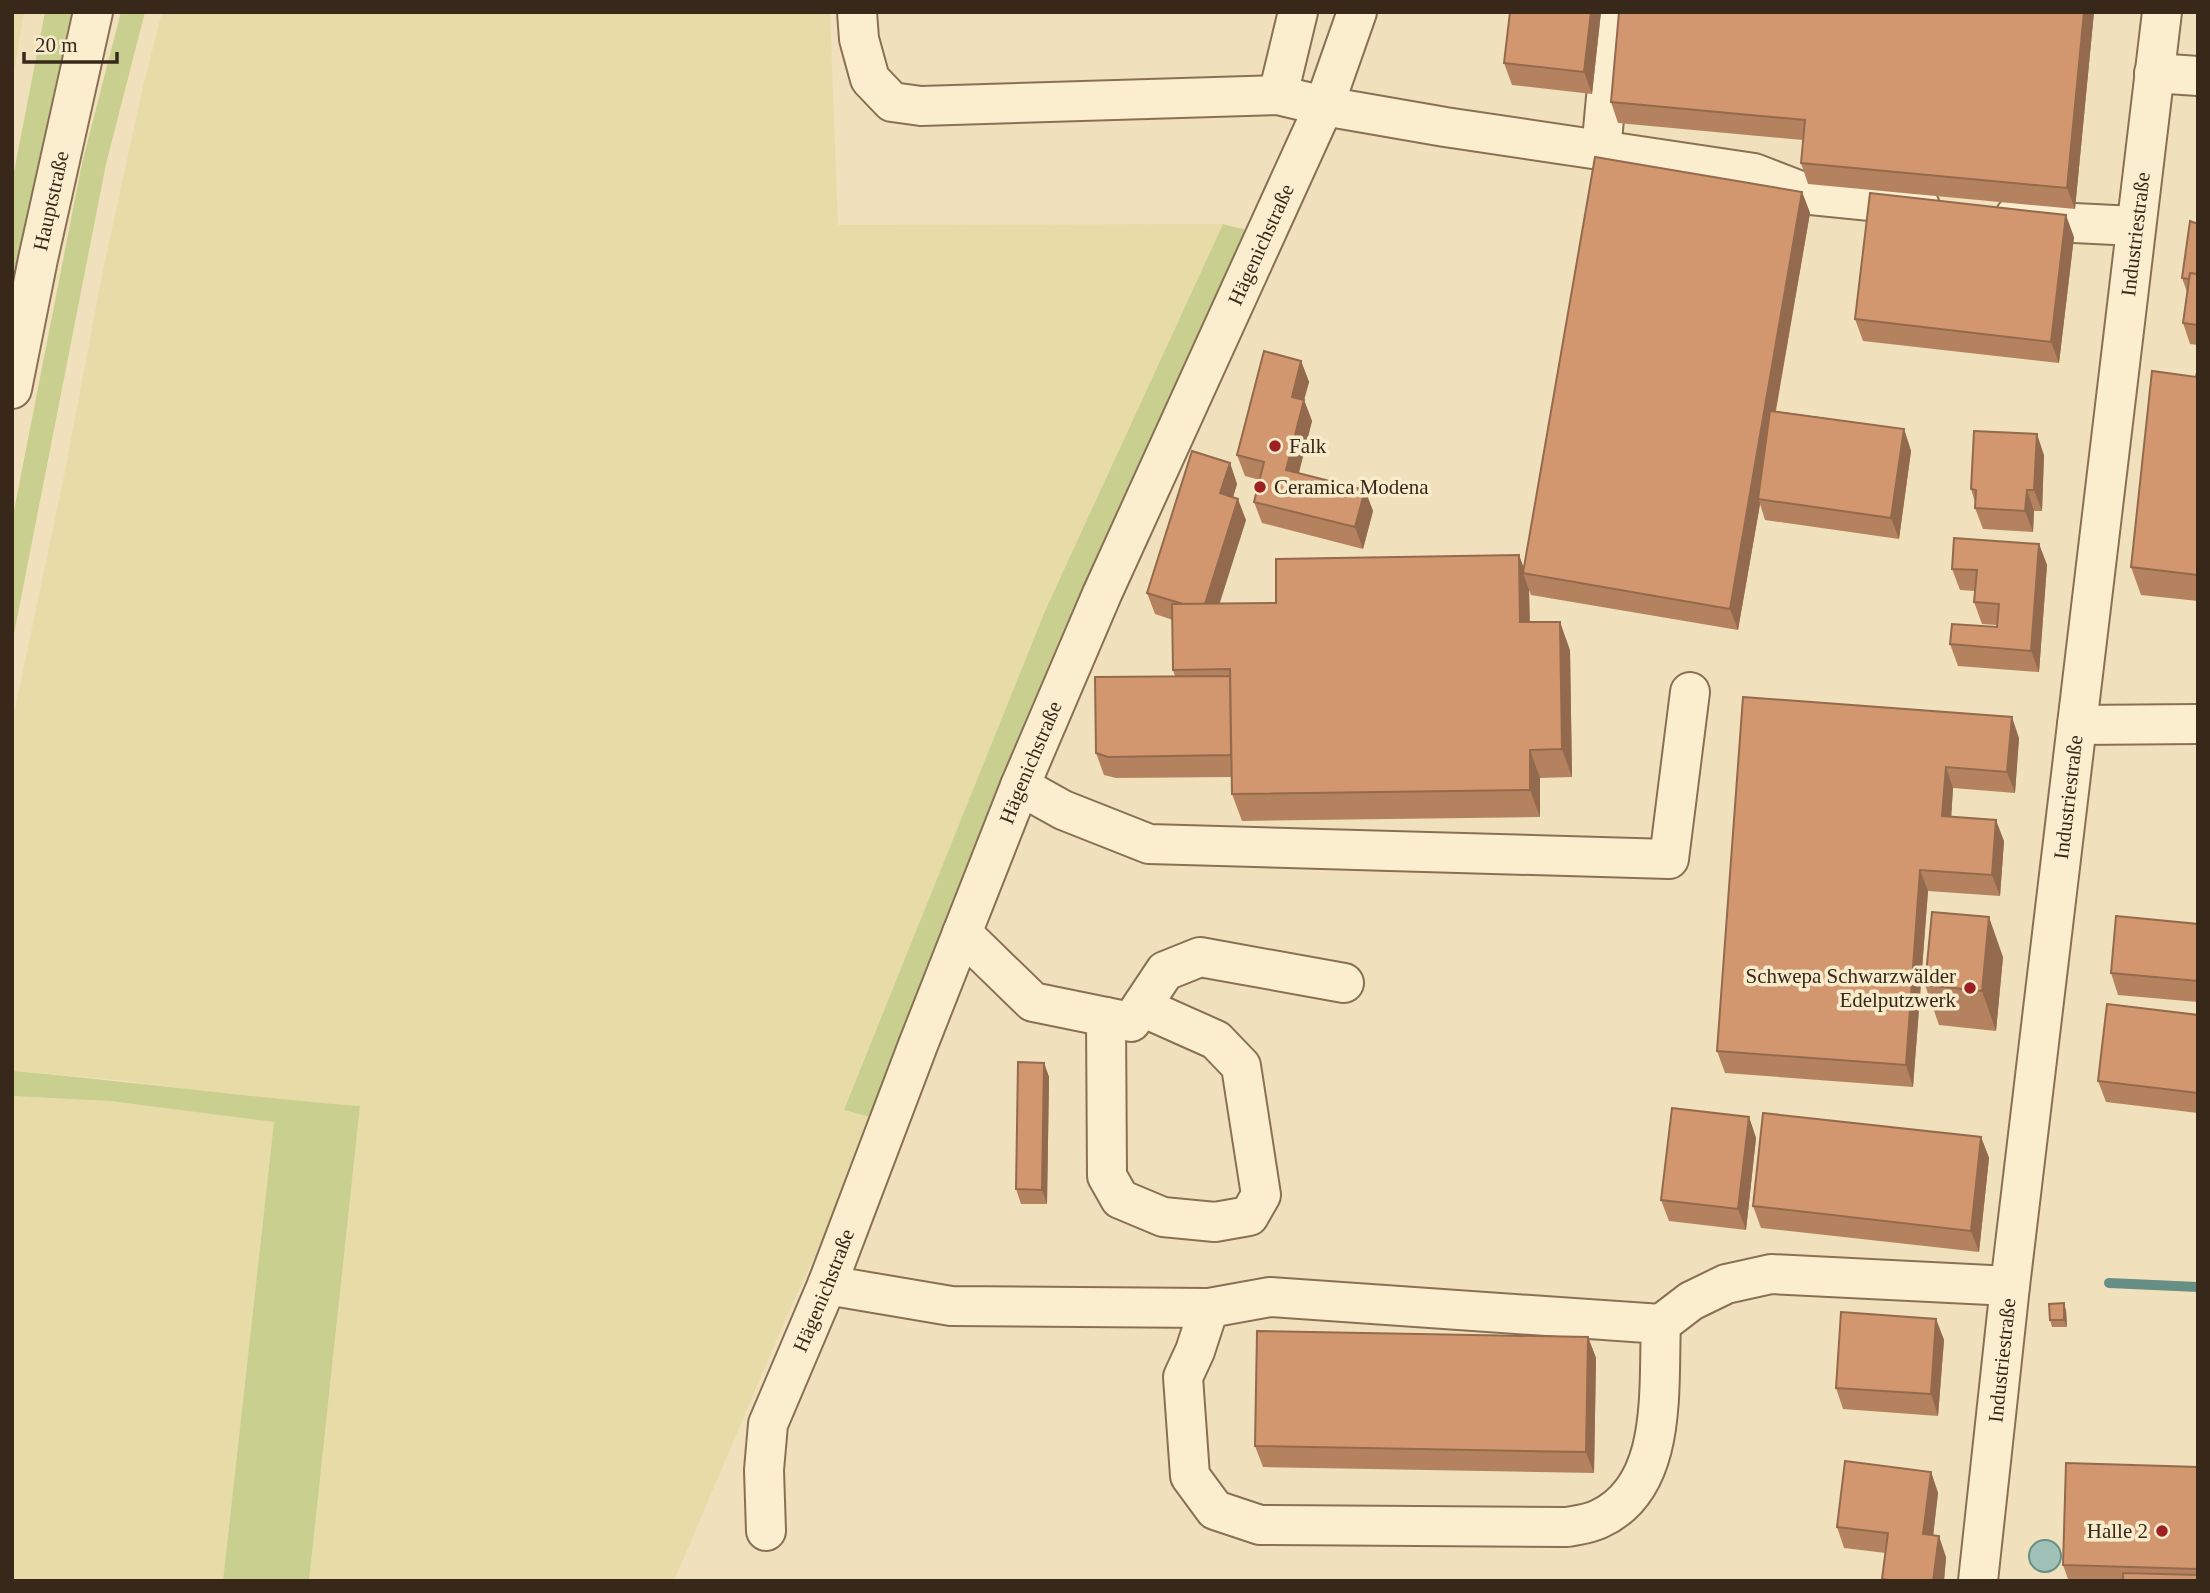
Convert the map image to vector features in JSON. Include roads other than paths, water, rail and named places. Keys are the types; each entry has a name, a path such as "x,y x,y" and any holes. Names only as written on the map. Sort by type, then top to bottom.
{"street":[{"name":"Hauptstraße","path":"12,389 93,12"},
{"path":"856,12 859,39 870,79 892,102 921,106 1278,95 1324,106 1754,173 1811,195 2074,223 2135,226"},
{"path":"1278,95 1298,12"},
{"name":"Hägenichstraße","path":"766,1531 764,1470 768,1424 827,1285 1020,786 1102,594 1324,106 1357,12"},
{"path":"1601,151 1614,12"},
{"name":"Industriestraße","path":"1978,1581 2010,1286 2162,12"},
{"path":"2154,72 2198,76"},
{"path":"1020,786 1063,810 1149,844 1668,859 1690,692"},
{"path":"2077,725 2198,724"},
{"path":"962,933 1032,1002 1131,1022 1165,971 1200,957 1344,983"},
{"path":"1106,1017 1107,1176 1120,1199 1163,1217 1215,1222 1249,1216 1261,1195 1241,1066 1216,1040 1142,1007"},
{"path":"827,1285 951,1306 1209,1308 1270,1297 1661,1324 1691,1301 1726,1284 1772,1274 2010,1286"},
{"path":"1209,1308 1184,1377 1190,1476 1215,1510 1260,1525 1567,1527 1599,1519 1628,1498 1646,1470 1656,1433 1661,1324"}],"water":[{"path":"2045,1540 2057,1544 2061,1556 2057,1568 2045,1572 2033,1568 2029,1556 2033,1544"}],"waterway":[{"path":"2109,1283 2198,1287"}],"place":[{"name":"Falk","path":"1275,446"},
{"name":"Ceramica Modena","path":"1260,487"},
{"name":"Schwepa Schwarzwälder Edelputzwerk","path":"1970,988"},
{"name":"Halle 2","path":"2162,1531"}]}
